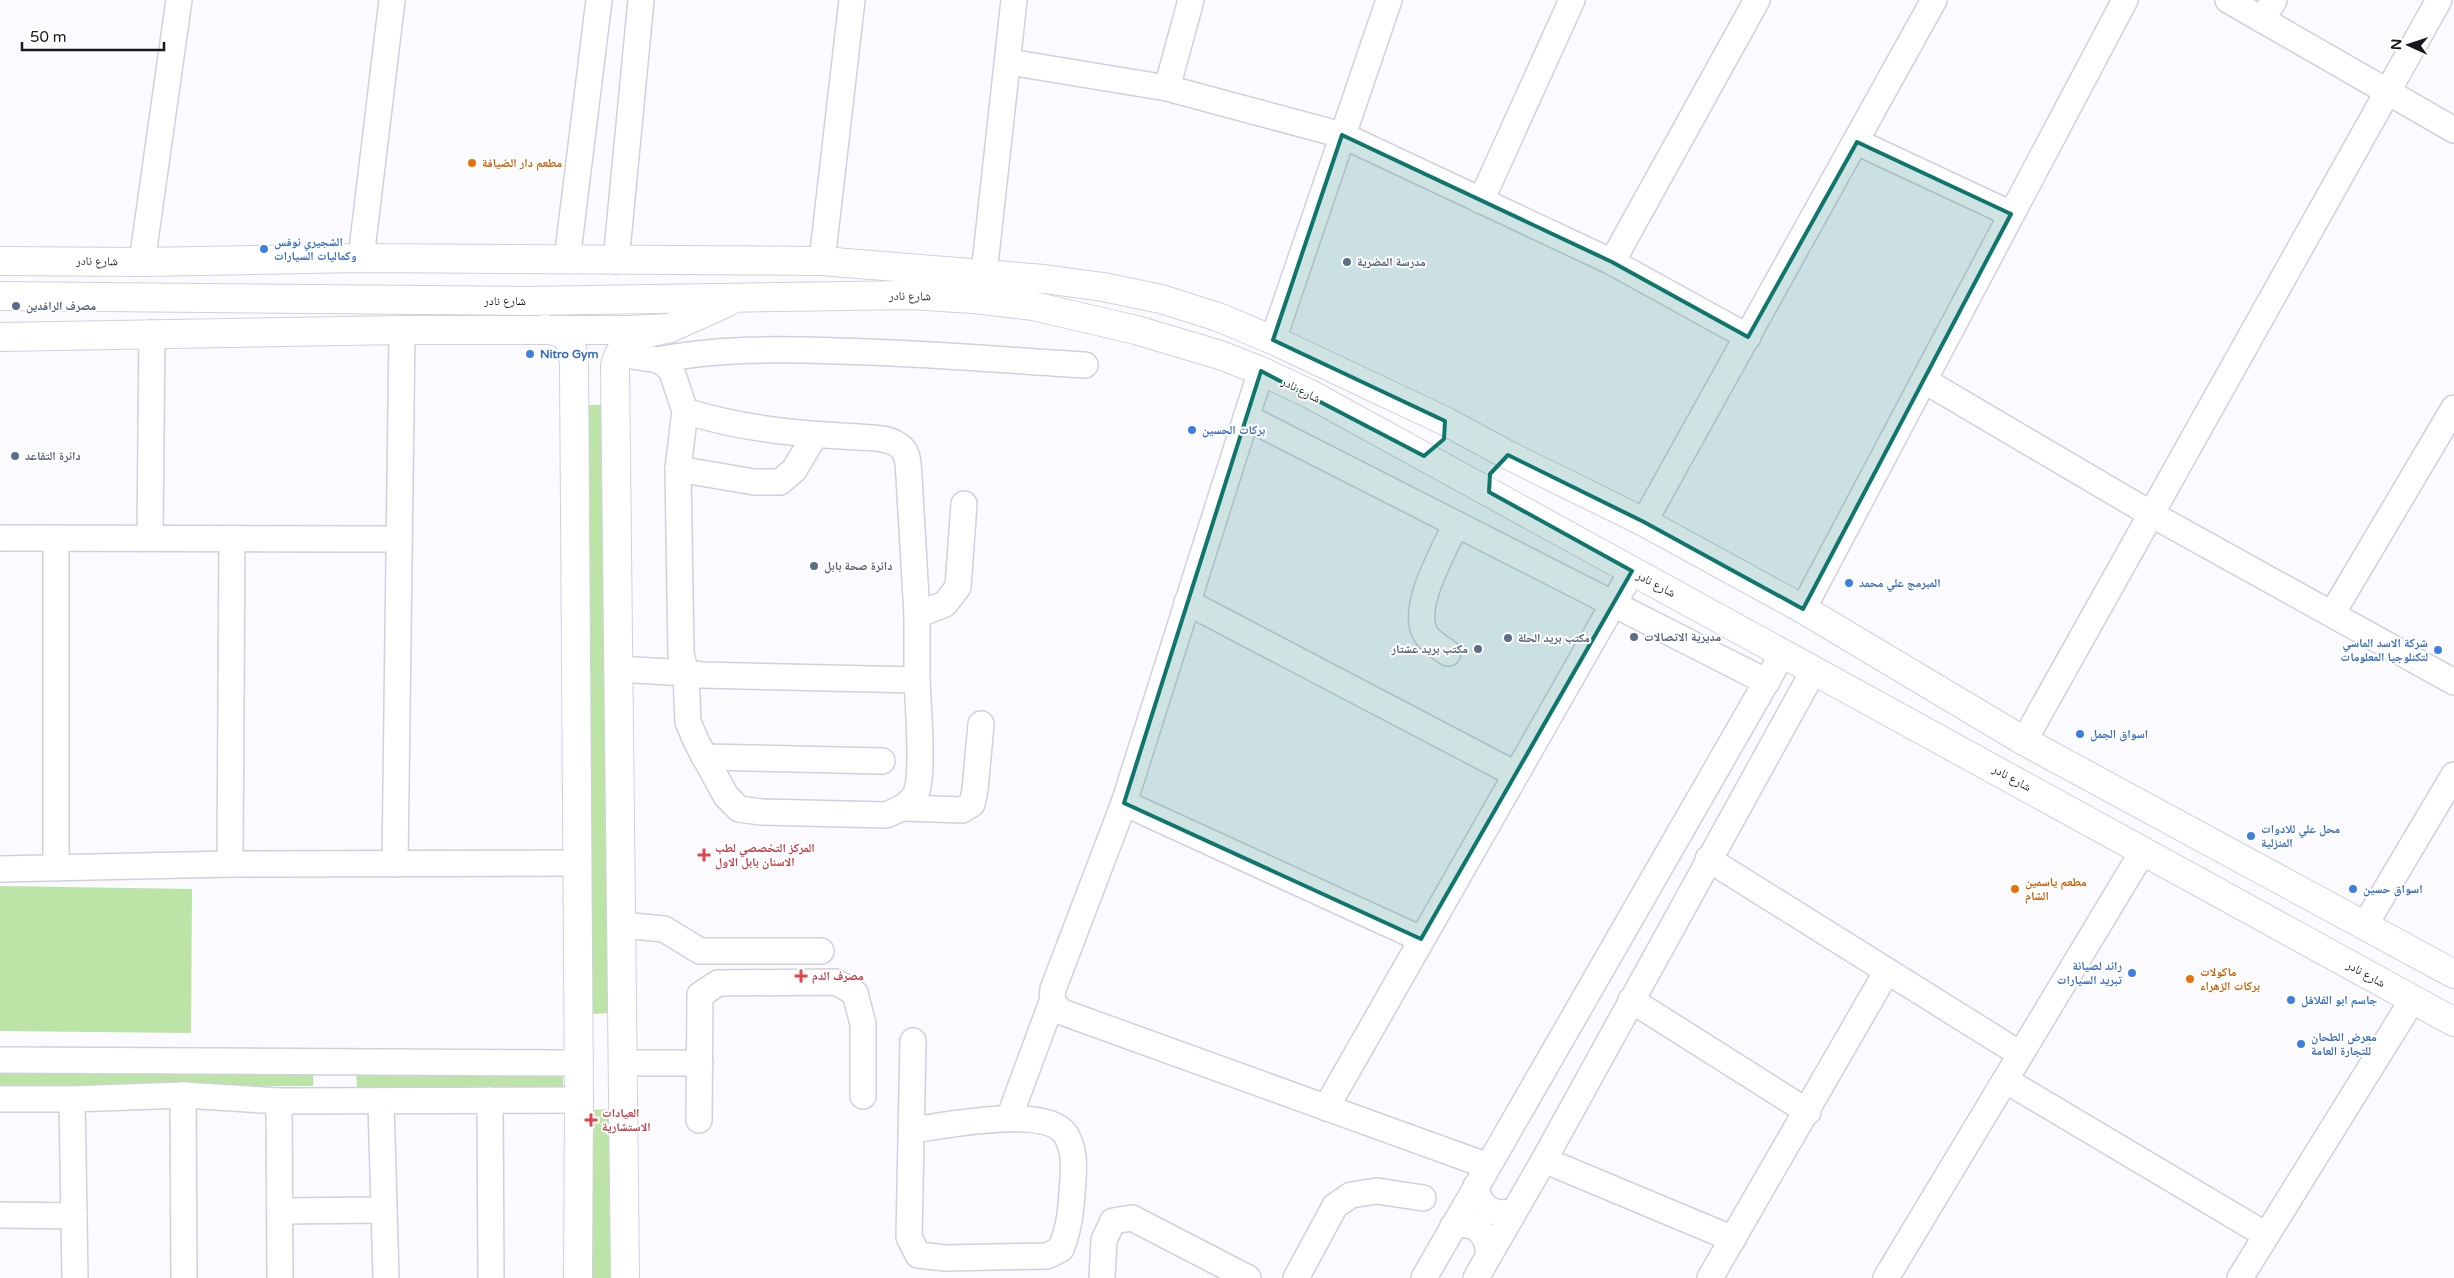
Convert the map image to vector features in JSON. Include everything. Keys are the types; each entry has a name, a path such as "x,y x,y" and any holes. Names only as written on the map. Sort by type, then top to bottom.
{"main road":[{"name":"شارع نادر","path":"0,260 142,262 361,258 822,261 984,274 1103,287 1161,300 1218,317 1273,340 1445,421 1508,455 1644,522 1803,609 2024,741 2454,974"},
{"name":"شارع نادر","path":"0,296 525,301 912,295 973,299 1033,306 1178,341 1261,371 1310,394 2454,1022"},
{"path":"625,1278 615,365 618,354 625,344 638,336 670,328 726,303 759,298"},
{"path":"0,337 152,333 545,328 631,330 670,328"},
{"path":"545,328 564,333 573,351 579,1100 578,1278"},
{"path":"574,399 575,392 582,382 595,378 607,382 612,387 615,400"},
{"path":"1424,456 1432,453 1444,439 1445,421"},
{"path":"1489,492 1490,474 1500,460 1508,455"}],"street":[{"path":"142,262 180,0"},
{"path":"361,258 392,0"},
{"path":"566,260 599,0"},
{"path":"616,261 641,0"},
{"path":"822,261 852,0"},
{"path":"984,274 1009,62 1014,0"},
{"path":"1167,88 1191,0"},
{"path":"1273,340 1389,0"},
{"path":"1481,201 1572,0"},
{"path":"1612,262 1757,0"},
{"path":"1644,522 1857,142 1934,0"},
{"path":"1803,609 2125,0"},
{"path":"2228,0 2268,10 2387,93 2454,130"},
{"path":"2024,741 2439,0"},
{"path":"1009,62 1167,88 1342,135 1612,262 1748,337"},
{"path":"1857,142 2011,214"},
{"path":"395,864 402,330"},
{"path":"150,538 152,333"},
{"path":"618,354 658,360 711,352 802,350 891,352 1085,365"},
{"path":"658,360 672,372 685,411 678,469 681,654 686,673 688,722 704,758 726,796 739,809 761,812 886,816 905,808 962,810 972,804 976,790 981,724"},
{"path":"1008,1118 1052,1002 1053,989 1124,803 1261,371"},
{"path":"1925,381 2151,514 2454,682"},
{"path":"2332,614 2454,408"},
{"path":"685,411 715,420 790,434 878,438 902,448 907,457 917,615 920,770 916,793 905,808"},
{"path":"1246,418 1613,605 1780,694 1789,703 1790,711"},
{"path":"678,469 754,482 780,482 794,470 815,435"},
{"path":"917,615 945,604 958,587 964,504"},
{"path":"1448,653 1426,635 1420,621 1424,598 1456,524"},
{"path":"0,538 398,539"},
{"path":"56,538 56,868"},
{"path":"230,864 232,538"},
{"path":"1326,1108 1632,571"},
{"path":"1187,602 1515,774"},
{"path":"1424,1278 1783,653"},
{"path":"618,669 702,675 917,680"},
{"path":"1476,1278 1544,1160 1708,859 1814,670"},
{"path":"704,758 882,762"},
{"path":"2365,925 2454,775"},
{"path":"1124,803 1421,939"},
{"path":"1886,1278 2143,851"},
{"path":"1708,859 2020,1054"},
{"path":"0,869 230,864 576,863"},
{"path":"621,925 664,929 700,951 821,951"},
{"path":"1710,1278 1808,1112 1887,971"},
{"path":"699,1120 700,995 718,984 836,982 855,993 863,1024 863,1096"},
{"path":"1631,1000 1808,1112"},
{"path":"2240,1278 2413,1000"},
{"path":"1052,1002 1062,1012 1326,1108 1482,1176"},
{"path":"912,1130 1008,1118 1044,1120 1065,1133 1074,1156 1070,1226 1061,1249 1047,1256 945,1258 918,1255 909,1237 913,1041"},
{"path":"0,1060 332,1060 578,1063"},
{"path":"331,1100 332,1060"},
{"path":"622,1063 700,1063"},
{"path":"2005,1080 2266,1235"},
{"path":"0,1099 72,1099 183,1095 279,1101 579,1100"},
{"path":"183,1095 184,1278"},
{"path":"72,1099 75,1278"},
{"path":"490,1100 491,1278"},
{"path":"279,1101 280,1278"},
{"path":"381,1101 386,1278"},
{"path":"1544,1160 1733,1239"},
{"path":"1482,1176 1480,1201 1488,1210 1504,1214 1514,1211"},
{"path":"1296,1278 1335,1206 1352,1195 1377,1191 1423,1198"},
{"path":"280,1211 384,1210"},
{"path":"0,1215 74,1216"},
{"path":"1102,1278 1104,1240 1113,1221 1132,1218 1248,1278"},
{"path":"1454,1226 1463,1224 1472,1226 1483,1234 1486,1239 1489,1255"}],"highlighted area":[{"path":"1342,135 1612,262 1748,337 1857,142 2011,214 1803,609 1644,522 1508,455 1490,474 1489,492 1632,571 1421,939 1124,803 1261,371 1424,456 1444,439 1445,421 1273,340"}],"green space":[{"path":"589,405 610,405 611,1013 590,1014"},
{"path":"0,886 192,889 191,1033 0,1031"},
{"path":"0,1068 313,1069 313,1086 0,1086"},
{"path":"356,1070 563,1070 563,1090 357,1090"},
{"path":"610,1109 610,1278 591,1278 592,1110"}],"place":[{"name":"مطعم دار الضيافة","path":"472,163"},
{"name":"الشجيري نوفس وكماليات السيارات","path":"264,249"},
{"name":"مدرسة المضرية","path":"1347,262"},
{"name":"مصرف الرافدين","path":"16,306"},
{"name":"Nitro Gym","path":"530,354"},
{"name":"بركات الحسين","path":"1192,430"},
{"name":"دائرة التقاعد","path":"15,456"},
{"name":"دائرة صحة بابل","path":"814,566"},
{"name":"المبرمج علي محمد","path":"1849,583"},
{"name":"مديرية الاتصالات","path":"1634,637"},
{"name":"مكتب بريد الحلة","path":"1508,638"},
{"name":"مكتب بريد عشتار","path":"1478,649"},
{"name":"شركة الاسد الماسي لتكنلوجيا المعلومات","path":"2438,650"},
{"name":"اسواق الجمل","path":"2080,734"},
{"name":"محل علي للادوات المنزلية","path":"2251,836"},
{"name":"المركز التخصصي لطب الاسنان بابل الاول","path":"704,855"},
{"name":"مطعم ياسمين الشام","path":"2015,889"},
{"name":"اسواق حسين","path":"2353,889"},
{"name":"رائد لصيانة تبريد السيارات","path":"2132,973"},
{"name":"مصرف الدم","path":"801,976"},
{"name":"ماكولات بركات الزهراء","path":"2190,979"},
{"name":"جاسم ابو الفلافل","path":"2291,1000"},
{"name":"معرض الطحان للتجارة العامة","path":"2301,1044"},
{"name":"العيادات الاستشارية","path":"591,1120"}]}
